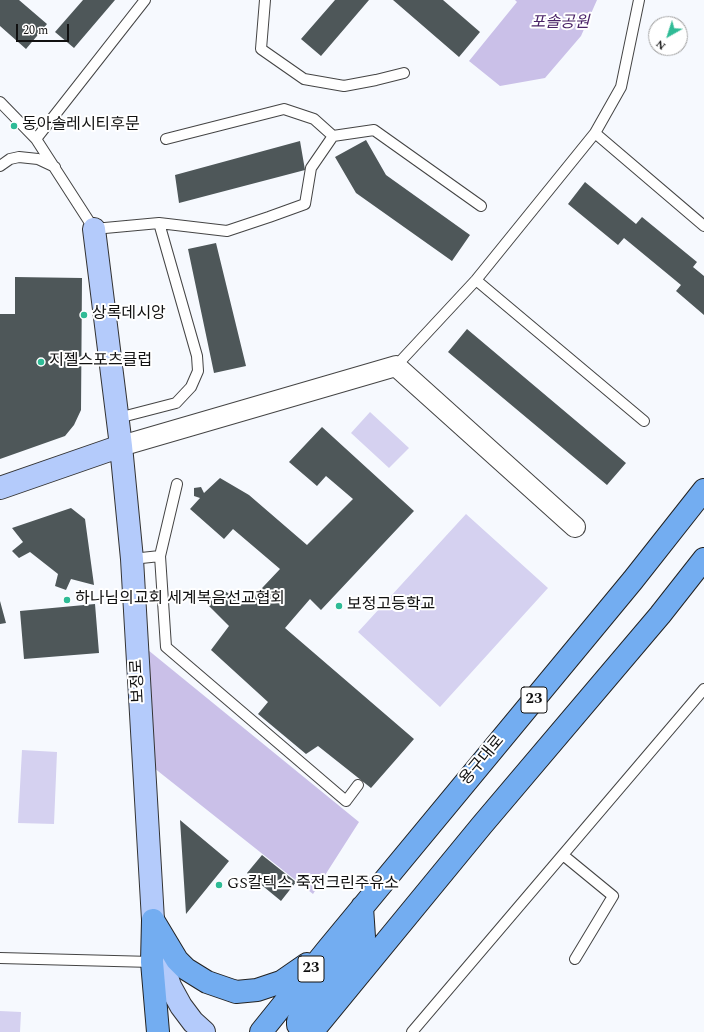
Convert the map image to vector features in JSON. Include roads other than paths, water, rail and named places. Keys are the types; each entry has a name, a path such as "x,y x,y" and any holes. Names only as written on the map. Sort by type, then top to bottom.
{"main road":[{"name":"용구대로","path":"261,1032 362,907 628,586 704,490"},
{"name":"23","path":"313,1030 487,819 660,615 704,559"},
{"path":"313,1030 302,1030 298,1025 298,1021 364,937 362,907"},
{"path":"153,920 177,960 186,969 207,982 236,992 257,990 281,982 327,950"},
{"path":"153,920 152,962 158,1032"}],"street":[{"name":"보정로","path":"94,229 118,418 132,559 153,920 170,986 181,1006 193,1022 204,1032"},
{"path":"0,488 121,446 396,366 575,527"}],"lane":[{"path":"36,139 145,0"},
{"path":"265,0 261,49 304,79 344,86 404,73"},
{"path":"396,366 476,280 595,133 621,87 639,0"},
{"path":"0,102 36,139 94,229 159,223 227,231 304,204 311,168 333,136 374,130 481,206"},
{"path":"166,139 284,109 314,119 333,136"},
{"path":"595,133 704,226"},
{"path":"0,166 10,159 19,158 38,159 55,167"},
{"path":"118,418 176,402 190,387 198,372 197,356 159,223"},
{"path":"476,280 644,421"},
{"path":"177,484 160,556 166,646 346,801 358,786"},
{"path":"132,559 160,556"},
{"path":"412,1032 704,689"},
{"path":"562,855 613,896 575,959"},
{"path":"0,958 152,962"}],"place":[{"name":"동아솔레시티후문","path":"14,126"},
{"name":"상록데시앙","path":"84,315"},
{"name":"지젤스포츠클럽","path":"41,362"},
{"name":"하나님의교회 세계복음선교협회","path":"67,600"},
{"name":"보정고등학교","path":"339,606"},
{"name":"GS칼텍스 죽전크린주유소","path":"219,885"}],"park label":[{"name":"포솔공원","path":"560,24"}]}
